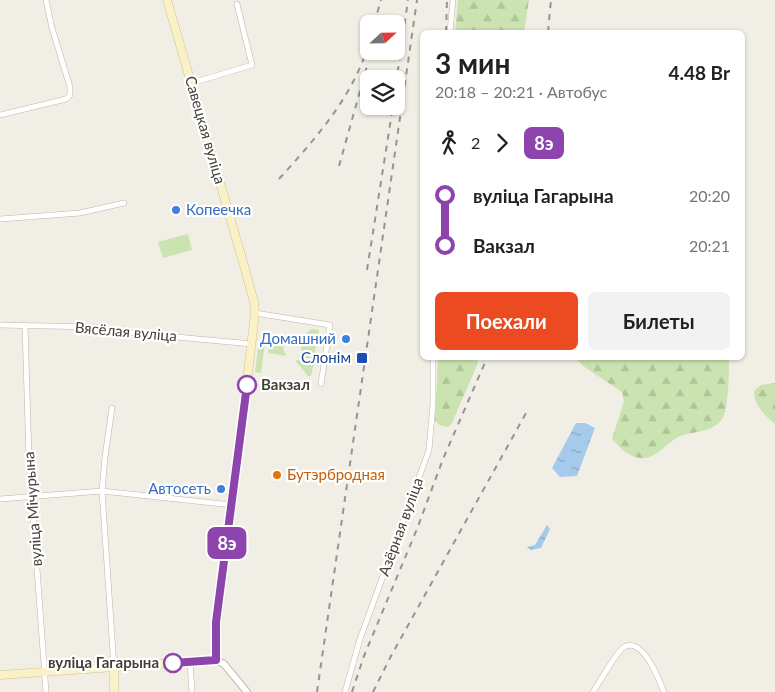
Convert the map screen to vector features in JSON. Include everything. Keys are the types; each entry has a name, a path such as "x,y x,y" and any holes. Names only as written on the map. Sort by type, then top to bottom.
{"main road":[{"name":"Савецкая вуліца","path":"167,0 252,293 256,313 216,622 216,660"},
{"path":"0,675 216,660"},
{"path":"114,667 114,692"}],"street":[{"path":"0,115 66,99 70,95 70,87 52,28 46,0"},
{"path":"450,30 453,0"},
{"path":"192,84 252,65 237,4"},
{"path":"0,218 80,213 124,203"},
{"path":"256,313 330,325 321,384"},
{"name":"Вясёлая вуліца","path":"0,325 96,327 112,331 252,344"},
{"name":"вуліца Мічурына","path":"25,325 28,450 46,692"},
{"name":"Азёрная вуліца","path":"344,692 360,639 429,450 433,404 433,360"},
{"path":"112,408 102,491 114,667"},
{"path":"0,499 102,491 232,505"},
{"path":"593,692 621,650 630,645 636,646 650,661 664,692"},
{"path":"216,660 224,664 247,692"},
{"path":"190,662 192,692"}],"green space":[{"path":"458,0 529,0 524,30 455,30"},
{"path":"188,234 192,250 163,258 158,242"},
{"path":"312,329 319,330 317,343 297,340"},
{"path":"269,339 288,342 285,343 283,349 286,356 268,353"},
{"path":"261,342 265,343 261,373 255,372 258,348"},
{"path":"299,343 316,346 314,359 297,357 302,351"},
{"path":"295,360 314,362 311,376 308,376"},
{"path":"438,360 477,360 478,363 451,425 446,427 439,425 435,420"},
{"path":"578,360 729,360 728,390 724,414 718,424 713,427 680,436 656,454 646,458 632,456 612,439 624,401 622,392 583,366"},
{"path":"775,383 775,424 758,405 754,391 761,385"}],"water":[{"path":"576,423 585,423 595,428 577,476 560,477 552,468"},
{"path":"547,525 550,529 541,548 531,550 527,547 535,545"}],"railway":[{"path":"377,15 381,0"},
{"path":"398,70 408,0"},
{"path":"317,692 417,0"},
{"path":"446,30 447,0"},
{"path":"548,30 551,0"},
{"path":"279,179 332,116 363,60"},
{"path":"339,166 367,66"},
{"path":"367,270 392,115"},
{"path":"352,692 364,656 417,529 443,459 486,360"},
{"path":"373,692 391,656 526,413"}],"bus line":[{"name":"8э","path":"173,663 216,660 216,622 247,385"}],"place":[{"name":"Копеечка","path":"176,210"},
{"name":"Домашний","path":"346,339"},
{"name":"Слонім","path":"362,358"},
{"name":"Вакзал","path":"247,385"},
{"name":"Бутэрбродная","path":"277,475"},
{"name":"Автосеть","path":"221,489"},
{"name":"вуліца Гагарына","path":"173,663"}]}
